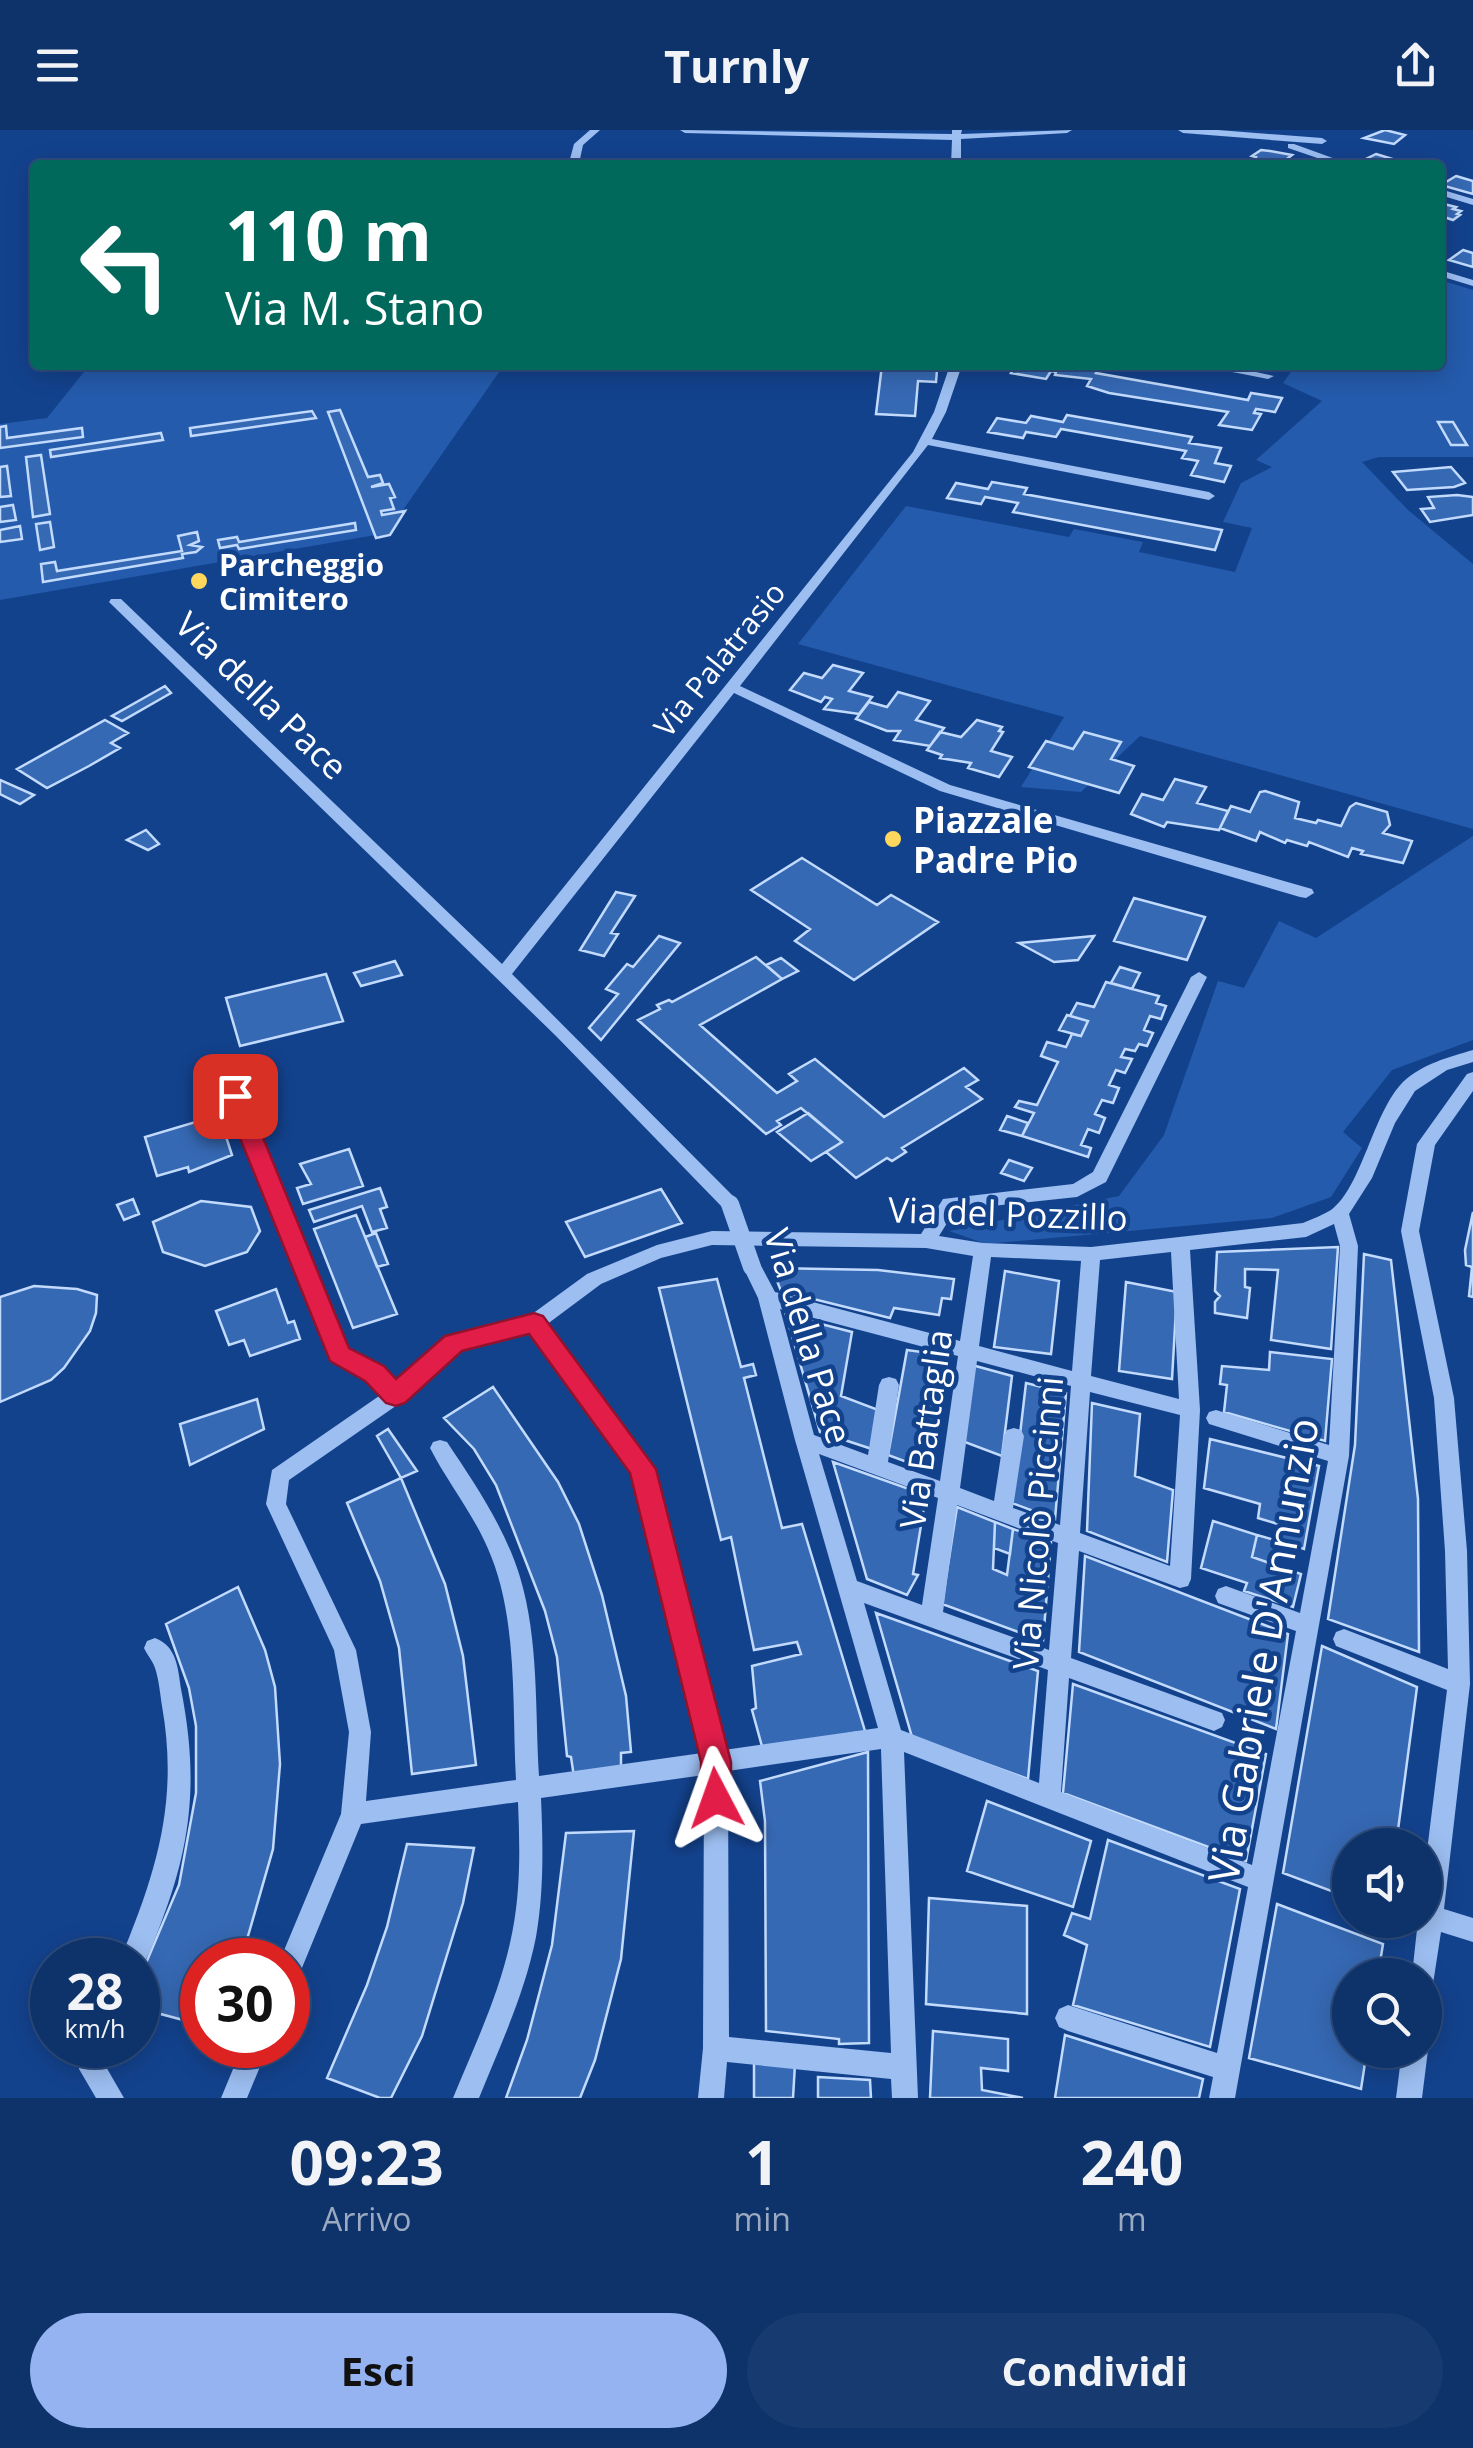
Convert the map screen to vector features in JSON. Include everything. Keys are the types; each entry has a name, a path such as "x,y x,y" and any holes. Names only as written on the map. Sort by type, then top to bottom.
{"street":[{"path":"576,160 579,144 595,130"},
{"path":"685,130 1068,130"},
{"path":"1183,130 1322,142"},
{"path":"1324,160 1322,142 1331,130"},
{"path":"956,160 957,133"},
{"path":"1274,140 1322,160"},
{"path":"1445,194 1473,202"},
{"path":"1445,274 1473,282"},
{"name":"Via Palatrasio","path":"502,975 925,442 954,370"},
{"path":"1233,370 1268,376"},
{"path":"925,442 1209,496"},
{"name":"Via della Pace","path":"116,602 502,975 730,1204 768,1298 805,1440 892,1736 904,2098"},
{"path":"732,687 945,788 1306,893"},
{"path":"926,1241 949,1204 1077,1190 1100,1177 1199,977"},
{"path":"1340,1213 1362,1178 1387,1122 1410,1087 1441,1066 1473,1056"},
{"path":"1442,1828 1459,1684 1456,1551 1444,1398 1410,1230 1426,1144 1473,1078"},
{"path":"235,1096 339,1354 374,1374 396,1395"},
{"name":"Via del Pozzillo","path":"534,1323 594,1279 657,1252 712,1238 926,1241 984,1250 1091,1254 1306,1230 1340,1213"},
{"name":"Via Gabriele D'Annunzio","path":"1222,2098 1338,1456 1349,1246 1340,1213"},
{"path":"805,1440 1180,1579 1190,1410 1180,1246"},
{"name":"Via Battaglia","path":"931,1618 984,1250"},
{"name":"Via Nicolò Piccinni","path":"1049,1798 1091,1254"},
{"path":"768,1298 1190,1410"},
{"path":"302,1938 354,1814 360,1732 346,1650 276,1504 279,1476 396,1395 454,1343 534,1323 642,1469 716,1762 716,2048 711,2098"},
{"path":"878,1466 890,1385"},
{"path":"1216,1418 1338,1456"},
{"path":"1002,1512 1014,1436"},
{"path":"440,1448 470,1493 508,1576 521,1662 528,1789 530,1856 523,1939 494,2031 466,2098"},
{"path":"849,1588 1214,1720"},
{"path":"1226,1596 1306,1625"},
{"path":"1344,1638 1459,1684"},
{"path":"142,1938 173,1840 182,1777 164,1660 155,1648"},
{"path":"354,1814 892,1736 1262,1881"},
{"path":"1442,1920 1473,1930"},
{"path":"1068,2018 1227,2069"},
{"path":"716,2048 904,2067"},
{"path":"92,2068 112,2098"},
{"path":"234,2098 246,2068"},
{"path":"1409,2098 1413,2068"}],"shaded area":[{"path":"1445,282 1473,290 1473,457 1379,457 1362,462 1408,510 1473,564 1473,829 1140,736 1081,792 1021,787 1064,717 798,644 906,506 1069,537 1074,529 1143,542 1139,552 1235,572 1252,528 1223,522 1241,483 1272,467 1256,460 1322,401 1283,383 1292,370 1445,370"},
{"path":"501,370 387,533 0,600 0,424 47,418 84,372"},
{"path":"1473,836 1473,1040 1392,1070 1343,1132 1362,1148 1331,1197 1272,1218 986,1244 949,1231 1119,1196 1164,1135 1218,981 1244,988 1279,921 1316,938"}],"building":[{"path":"1385,130 1405,135 1394,144 1364,138"},
{"path":"1261,150 1292,155 1286,160 1254,160 1252,156"},
{"path":"1376,154 1396,160 1364,160"},
{"path":"1456,176 1473,181 1473,194 1445,186"},
{"path":"1445,204 1461,211 1453,220 1445,217"},
{"path":"1463,250 1473,253 1473,267 1449,260"},
{"path":"881,370 937,370 936,382 918,381 915,416 876,414"},
{"path":"1013,370 1098,370 1096,373 1248,400 1251,393 1282,398 1275,412 1256,409 1254,413 1261,414 1252,430 1219,425 1228,412 1109,393 1087,386 1091,379 1055,375 1051,371 1046,379 1011,373"},
{"path":"340,410 368,477 380,475 383,483 371,487 389,484 395,497 390,498 394,509 381,511 382,515 405,511 390,535 376,538 328,412"},
{"path":"312,411 316,418 191,436 190,428"},
{"path":"1067,415 1192,437 1189,443 1221,448 1215,463 1231,466 1224,482 1191,475 1198,461 1182,458 1186,451 1061,429 1056,437 1026,432 1023,438 988,432 997,418 1026,423 1031,416 1063,422"},
{"path":"1438,422 1453,422 1467,445 1451,445"},
{"path":"6,426 7,438 82,428 83,437 0,448 0,427"},
{"path":"161,433 163,440 51,457 50,450"},
{"path":"41,455 50,514 33,517 26,457"},
{"path":"7,466 11,496 0,497 0,467"},
{"path":"1451,467 1465,483 1407,490 1393,472"},
{"path":"992,482 1027,488 1024,494 1222,530 1215,550 1013,512 1018,503 985,497 981,504 947,498 956,483 988,489"},
{"path":"1428,497 1473,497 1473,515 1430,522 1421,509 1434,508"},
{"path":"13,505 16,520 0,522 0,507"},
{"path":"50,522 54,547 40,550 36,524"},
{"path":"355,523 356,530 239,549 237,545 220,548 218,540 237,537 239,542"},
{"path":"20,526 22,539 0,542 0,530"},
{"path":"197,532 199,541 190,545 202,547 182,554 183,558 43,582 41,564 55,562 57,571 182,551 178,536"},
{"path":"833,665 863,673 849,691 872,697 859,714 824,709 832,699 825,697 821,702 790,690 804,673 822,678"},
{"path":"165,686 171,693 122,721 112,716"},
{"path":"898,692 930,701 916,720 944,728 930,746 894,740 900,731 887,731 856,719 869,702 887,707"},
{"path":"105,720 128,733 111,743 120,748 89,766 47,788 17,769"},
{"path":"977,720 1002,727 991,751 1012,757 999,777 968,768 971,763 940,758 942,755 927,750 940,732 961,737"},
{"path":"1084,732 1121,742 1111,759 1134,766 1119,793 1029,767 1046,741 1073,749"},
{"path":"1175,779 1206,787 1197,803 1228,811 1219,830 1167,822 1164,827 1131,814 1142,794 1163,800"},
{"path":"0,780 34,795 20,804 0,794"},
{"path":"1260,792 1299,802 1295,818 1316,823 1318,820 1341,826 1356,803 1387,812 1390,825 1383,833 1412,841 1403,863 1361,854 1363,851 1352,848 1348,857 1309,842 1307,846 1287,840 1285,843 1260,832 1256,841 1220,828 1231,806 1250,812"},
{"path":"146,830 159,844 148,850 127,840"},
{"path":"802,858 877,905 891,895 938,922 854,980 795,941 810,929 751,890"},
{"path":"616,892 635,896 611,933 618,934 604,956 580,950"},
{"path":"1134,898 1205,917 1187,960 1114,941"},
{"path":"659,936 680,943 601,1040 589,1028 618,994 606,989 627,964 633,967"},
{"path":"1094,936 1078,960 1054,962 1019,943"},
{"path":"756,957 782,979 700,1025 777,1093 797,1081 789,1074 815,1059 884,1117 964,1068 978,1080 966,1087 982,1099 902,1148 906,1152 892,1161 887,1158 856,1178 826,1152 842,1142 801,1108 777,1121 781,1125 766,1134 638,1020 660,1009 657,1005 672,1002"},
{"path":"781,958 798,971 782,979 766,965"},
{"path":"395,961 402,975 361,986 354,973"},
{"path":"1120,967 1140,973 1132,989 1111,983"},
{"path":"326,974 343,1021 240,1046 226,998"},
{"path":"1106,982 1159,996 1156,1003 1166,1006 1161,1019 1150,1016 1144,1030 1153,1033 1147,1046 1139,1044 1135,1051 1125,1049 1121,1057 1132,1059 1125,1073 1116,1070 1109,1085 1119,1088 1113,1103 1102,1100 1095,1114 1105,1118 1099,1133 1088,1129 1081,1145 1091,1148 1088,1157 1022,1136 1034,1113 1015,1107 1019,1101 1037,1105 1058,1062 1041,1056 1047,1042 1066,1047 1072,1034 1081,1036 1088,1021 1070,1016 1077,1003 1094,1007"},
{"path":"1067,1015 1088,1021 1081,1036 1059,1030"},
{"path":"808,1113 842,1142 811,1161 777,1132"},
{"path":"219,1115 232,1155 189,1172 188,1167 157,1176 145,1137"},
{"path":"1007,1116 1028,1123 1022,1136 1000,1130"},
{"path":"349,1149 363,1186 303,1204 297,1188 311,1184 300,1164"},
{"path":"1009,1160 1032,1168 1024,1181 1001,1173"},
{"path":"380,1188 387,1207 380,1209 387,1228 372,1232 362,1206 314,1222 309,1210"},
{"path":"661,1189 682,1223 585,1257 566,1222"},
{"path":"133,1199 139,1214 124,1220 117,1205"},
{"path":"201,1201 251,1207 260,1231 247,1252 205,1266 163,1252 153,1222"},
{"path":"1473,1212 1473,1297 1469,1296 1472,1267 1466,1265 1465,1250"},
{"path":"356,1215 397,1314 353,1328 314,1229"},
{"path":"376,1233 388,1264 377,1267 365,1237"},
{"path":"1338,1247 1331,1349 1271,1340 1278,1270 1245,1269 1245,1287 1250,1288 1247,1318 1215,1313 1215,1302 1220,1296 1215,1291 1217,1252"},
{"path":"1364,1254 1391,1260 1418,1499 1419,1652 1328,1619 1355,1445"},
{"path":"772,1268 878,1270 954,1279 951,1299 942,1298 939,1315 894,1308 890,1318 781,1291"},
{"path":"1005,1271 1059,1281 1051,1354 994,1347"},
{"path":"717,1279 741,1367 753,1364 756,1375 744,1378 782,1528 802,1524 865,1731 763,1750 752,1710 756,1708 752,1666 801,1654 797,1642 754,1650 731,1537 721,1540 659,1288"},
{"path":"1126,1282 1177,1292 1172,1379 1119,1371"},
{"path":"34,1286 77,1289 97,1295 96,1313 90,1331 64,1368 51,1380 0,1402 0,1297"},
{"path":"276,1289 288,1323 294,1321 300,1339 250,1356 244,1340 229,1345 216,1311"},
{"path":"786,1315 852,1332 841,1396 881,1411 875,1450 820,1432"},
{"path":"907,1350 929,1353 930,1361 946,1364 931,1471 888,1455"},
{"path":"1270,1352 1332,1359 1325,1441 1224,1412 1227,1385 1220,1384 1222,1366 1269,1370"},
{"path":"972,1365 1012,1376 1002,1456 962,1441"},
{"path":"1026,1383 1066,1393 1055,1519 1012,1503"},
{"path":"493,1387 558,1482 579,1524 602,1595 626,1696 631,1752 621,1753 621,1769 574,1777 571,1757 567,1756 557,1657 545,1611 496,1485 474,1449 444,1418"},
{"path":"257,1399 264,1429 190,1465 180,1424"},
{"path":"1092,1403 1140,1414 1135,1476 1173,1490 1167,1562 1087,1531"},
{"path":"388,1429 417,1471 401,1478 377,1436"},
{"path":"1210,1439 1319,1466 1304,1549 1278,1541 1281,1525 1258,1518 1260,1504 1204,1488"},
{"path":"833,1462 926,1495 913,1574 918,1575 907,1595 867,1579"},
{"path":"401,1478 445,1584 463,1656 476,1765 412,1774 399,1648 380,1581 347,1503"},
{"path":"957,1507 995,1522 993,1569 1007,1575 1013,1529 1051,1542 1043,1641 942,1604"},
{"path":"1213,1521 1257,1535 1252,1557 1301,1574 1293,1607 1244,1591 1247,1583 1201,1568"},
{"path":"995,1522 1013,1529 1010,1554 994,1548"},
{"path":"1257,1535 1278,1541 1272,1564 1252,1557"},
{"path":"1085,1556 1288,1634 1276,1729 1079,1652"},
{"path":"238,1587 265,1650 275,1687 280,1764 273,1849 248,1936 180,1938 180,2019 160,2014 160,1938 157,1938 179,1885 196,1793 196,1726 189,1688 166,1624"},
{"path":"876,1613 1038,1671 1028,1779 912,1737"},
{"path":"1322,1646 1417,1687 1398,1828 1332,1828 1332,1891 1283,1873"},
{"path":"1073,1684 1266,1754 1246,1861 1063,1793"},
{"path":"868,1752 869,2043 839,2044 839,2039 766,2031 765,1821 760,1781"},
{"path":"987,1801 1091,1841 1073,1907 967,1871"},
{"path":"634,1831 621,1959 595,2060 580,2098 506,2098 527,2040 552,1945 566,1833"},
{"path":"1108,1840 1240,1889 1210,2047 1073,2005 1087,1945 1064,1935 1072,1913 1090,1919"},
{"path":"407,1844 474,1848 463,1903 422,2036 391,2098 380,2098 327,2078 387,1927"},
{"path":"929,1898 1027,1906 1027,2014 926,2004"},
{"path":"1277,1904 1332,1925 1332,1938 1367,1938 1383,1944 1381,1958 1332,1958 1332,2068 1364,2068 1361,2089 1249,2058"},
{"path":"933,2031 1008,2039 1008,2071 981,2068 982,2090 1023,2098 930,2098"},
{"path":"1065,2035 1203,2079 1199,2098 1055,2098"},
{"path":"754,2058 795,2064 793,2098 754,2098"},
{"path":"818,2077 870,2080 871,2098 818,2098"}],"place":[{"name":"Parcheggio Cimitero","path":"199,581"},
{"name":"Piazzale Padre Pio","path":"893,839"}],"route":[{"path":"235,1096 339,1354 374,1374 396,1395 454,1343 534,1323 642,1469 716,1762 716,1798"}]}
